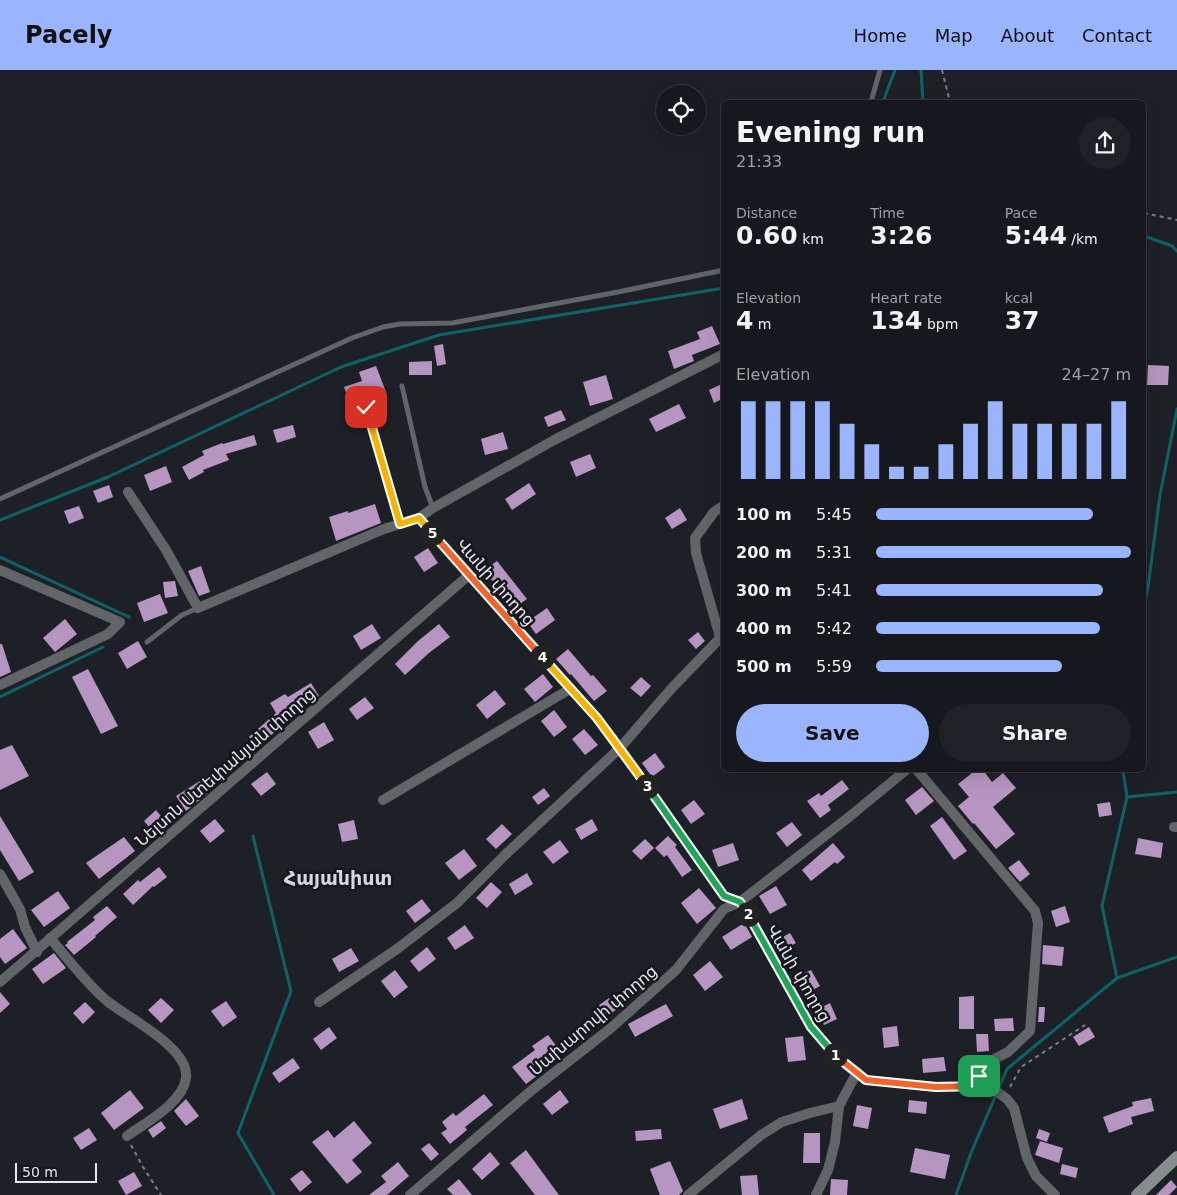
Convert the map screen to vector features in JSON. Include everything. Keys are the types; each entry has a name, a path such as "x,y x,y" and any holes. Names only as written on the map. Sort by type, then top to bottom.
{"main road":[{"path":"1137,1195 1177,1157"}],"street":[{"path":"128,492 166,550 198,608 384,529 419,518 433,508 556,439 721,356"},
{"path":"721,507 714,512 695,538 696,553 721,633"},
{"name":"Վանի փողոց","path":"419,518 597,718 724,896 740,902 811,1027 838,1059 866,1080 936,1087 982,1086 996,1091 1007,1099"},
{"path":"0,570 120,622 108,634 0,685"},
{"name":"Նելսոն Ստեփանյան փողոց","path":"0,982 37,952 50,938 469,575"},
{"path":"319,1002 397,949 457,903 512,847 620,748 671,688 721,637"},
{"path":"383,800 570,689"},
{"name":"Սախարովի փողոց","path":"410,1195 532,1090 611,1028 676,970 724,909 740,902 904,772"},
{"path":"919,772 1035,911 1038,923 1030,1031 1008,1052 981,1066 979,1076 982,1086"},
{"path":"0,874 20,909 25,927 37,952"},
{"path":"50,938 101,994 169,1046 181,1058 184,1065 186,1080 176,1097 161,1113 127,1136"},
{"path":"816,1195 828,1170 835,1142 839,1106 857,1072"},
{"path":"1007,1099 1014,1108 1027,1158 1036,1176 1053,1194"},
{"path":"688,1195 761,1135 782,1122 839,1106"}],"lane":[{"path":"872,100 880,70"},
{"path":"0,499 352,338 383,327 400,324 452,322 618,292 721,271"},
{"path":"402,386 425,487 433,508"},
{"path":"366,407 400,524"},
{"path":"147,642 182,615 198,608"}],"path":[{"path":"942,70 950,100"},
{"path":"1146,213 1177,220"},
{"path":"1007,1099 1011,1084 1021,1067 1085,1025"},
{"path":"127,1136 143,1167 162,1195"}],"building":[{"path":"712,326 720,344 692,355 694,361 674,369 668,351 700,339 697,332"},
{"path":"443,344 446,364 437,366 434,346"},
{"path":"432,361 432,375 409,375 409,362"},
{"path":"1148,365 1169,366 1168,385 1147,385"},
{"path":"376,366 386,392 351,406 344,387 362,381 359,372"},
{"path":"606,375 613,399 590,406 583,382"},
{"path":"721,384 721,400 714,403 709,390"},
{"path":"679,404 686,418 656,432 649,419"},
{"path":"561,410 566,420 548,427 544,417"},
{"path":"293,425 296,437 277,443 273,430"},
{"path":"503,432 508,449 485,455 481,439"},
{"path":"254,435 257,445 226,454 229,460 203,470 204,472 189,480 182,467 204,455 202,451 222,443"},
{"path":"590,454 596,468 576,477 570,462"},
{"path":"166,466 172,482 150,491 144,475"},
{"path":"529,483 536,494 512,510 505,499"},
{"path":"109,485 113,497 98,503 93,491"},
{"path":"375,504 381,523 336,541 329,517"},
{"path":"79,506 84,518 69,524 64,511"},
{"path":"680,508 687,520 672,529 665,518"},
{"path":"428,548 438,563 424,572 414,557"},
{"path":"497,561 527,599 514,608 484,570"},
{"path":"201,566 210,592 199,596 188,571"},
{"path":"175,581 178,596 165,598 163,582"},
{"path":"160,594 168,613 144,622 137,603"},
{"path":"547,608 555,620 536,634 527,622"},
{"path":"65,619 77,634 55,652 43,638"},
{"path":"372,624 381,638 361,650 353,636"},
{"path":"439,624 450,637 405,675 395,664 418,641"},
{"path":"698,632 705,641 696,649 688,640"},
{"path":"138,641 147,657 127,669 118,653"},
{"path":"0,644 2,644 11,672 0,677"},
{"path":"568,649 591,676 593,675 607,691 594,701 556,659"},
{"path":"88,669 118,726 101,734 72,677"},
{"path":"543,674 553,687 535,702 524,689"},
{"path":"641,677 651,686 641,697 630,688"},
{"path":"311,683 319,696 273,725 277,730 257,747 249,737 276,713 270,703 285,694 288,697"},
{"path":"495,690 506,704 487,719 476,705"},
{"path":"365,697 374,708 357,720 349,709"},
{"path":"554,710 567,727 554,737 541,721"},
{"path":"324,722 334,740 318,749 308,732"},
{"path":"584,729 598,745 585,755 572,739"},
{"path":"12,745 29,776 0,790 0,750"},
{"path":"655,753 665,767 652,777 642,763"},
{"path":"267,772 276,784 261,796 251,784"},
{"path":"973,772 984,772 992,782 1003,773 1016,788 993,807 1015,834 996,849 958,806 969,797 958,784"},
{"path":"842,780 849,789 828,805 831,810 820,818 807,801 819,793 821,796"},
{"path":"200,781 208,793 186,811 176,796"},
{"path":"922,787 934,801 916,815 905,800"},
{"path":"544,788 550,796 538,805 532,797"},
{"path":"694,800 705,814 691,824 681,810"},
{"path":"1110,802 1112,815 1099,817 1097,804"},
{"path":"156,810 168,825 156,835 144,821"},
{"path":"0,816 34,872 19,881 0,850"},
{"path":"942,817 967,851 954,860 930,826"},
{"path":"215,819 225,831 210,843 200,831"},
{"path":"592,819 598,830 581,840 575,829"},
{"path":"354,820 358,839 342,842 338,824"},
{"path":"792,822 802,835 787,847 776,833"},
{"path":"502,824 512,834 496,849 486,839"},
{"path":"668,836 677,845 675,847 692,870 682,877 667,855 664,857 655,848"},
{"path":"124,837 135,851 99,879 86,863"},
{"path":"1138,838 1163,843 1161,858 1135,854"},
{"path":"645,839 654,848 641,860 632,851"},
{"path":"560,840 569,852 553,864 543,852"},
{"path":"733,843 739,860 718,867 712,850"},
{"path":"833,843 845,857 837,864 835,862 811,881 802,870"},
{"path":"464,849 477,866 459,880 445,863"},
{"path":"1019,860 1030,874 1020,882 1008,868"},
{"path":"159,867 167,877 153,886 133,905 123,894 138,880 140,882"},
{"path":"527,873 533,884 515,895 509,884"},
{"path":"491,882 502,892 487,908 476,898"},
{"path":"776,886 787,905 770,914 759,896"},
{"path":"699,888 716,908 697,924 681,903"},
{"path":"58,891 70,908 44,927 31,910"},
{"path":"422,899 431,911 415,923 406,911"},
{"path":"107,906 117,917 74,955 65,945 67,942 95,920 93,917"},
{"path":"1065,906 1070,922 1056,927 1051,911"},
{"path":"744,923 752,937 731,950 722,937"},
{"path":"465,925 474,938 455,950 447,938"},
{"path":"13,929 27,948 5,964 0,957 0,939"},
{"path":"790,933 796,943 778,953 772,943"},
{"path":"1043,945 1064,947 1062,966 1042,964"},
{"path":"427,947 436,959 419,972 410,961"},
{"path":"351,948 359,961 339,972 332,959"},
{"path":"54,953 66,968 43,984 32,969"},
{"path":"710,961 723,977 705,991 693,975"},
{"path":"395,970 408,987 394,998 381,981"},
{"path":"811,970 820,986 807,993 799,976"},
{"path":"0,992 10,1004 0,1013"},
{"path":"974,996 974,1029 959,1029 959,997"},
{"path":"161,998 174,1010 161,1023 148,1010"},
{"path":"609,998 617,1009 604,1019 595,1008"},
{"path":"226,1001 237,1017 223,1027 211,1011"},
{"path":"85,1002 95,1012 83,1024 73,1013"},
{"path":"830,1003 837,1019 824,1025 816,1010"},
{"path":"666,1004 673,1016 635,1037 628,1024"},
{"path":"1039,1007 1045,1007 1044,1022 1038,1022"},
{"path":"1013,1018 1014,1031 995,1031 994,1019"},
{"path":"897,1026 899,1046 884,1048 882,1028"},
{"path":"329,1027 337,1038 321,1050 313,1039"},
{"path":"1089,1027 1095,1037 1079,1046 1073,1037"},
{"path":"976,1034 988,1034 989,1051 977,1052"},
{"path":"548,1035 558,1048 531,1067 538,1075 526,1084 512,1067 535,1050 532,1046"},
{"path":"803,1036 806,1060 788,1062 785,1038"},
{"path":"944,1057 946,1071 923,1073 922,1059"},
{"path":"293,1058 300,1068 279,1083 272,1073"},
{"path":"130,1090 144,1108 114,1130 101,1113"},
{"path":"560,1090 569,1102 552,1115 543,1104"},
{"path":"484,1094 493,1105 465,1127 467,1130 450,1144 441,1133 447,1129 442,1122 453,1113 456,1116"},
{"path":"1151,1098 1154,1111 1131,1117 1133,1124 1109,1133 1103,1117 1133,1106 1132,1102"},
{"path":"186,1099 199,1116 186,1126 174,1111"},
{"path":"742,1099 748,1119 720,1129 713,1109"},
{"path":"909,1100 927,1102 926,1114 908,1112"},
{"path":"857,1105 872,1108 868,1129 853,1126"},
{"path":"161,1121 166,1128 153,1138 148,1130"},
{"path":"354,1121 372,1143 352,1160 362,1172 347,1184 312,1142 328,1130 334,1138"},
{"path":"89,1128 97,1140 81,1150 73,1138"},
{"path":"661,1129 662,1139 636,1141 635,1131"},
{"path":"1039,1129 1050,1133 1047,1142 1036,1138"},
{"path":"804,1133 820,1133 820,1163 803,1163"},
{"path":"1040,1141 1063,1148 1059,1163 1035,1155"},
{"path":"429,1143 439,1154 431,1161 421,1149"},
{"path":"915,1148 950,1155 945,1179 910,1172"},
{"path":"526,1150 559,1195 535,1195 510,1163"},
{"path":"490,1152 500,1164 482,1180 472,1169"},
{"path":"670,1161 683,1191 679,1195 660,1195 650,1169"},
{"path":"398,1162 409,1176 387,1195 369,1195 386,1182 381,1176"},
{"path":"1062,1164 1078,1168 1076,1178 1060,1174"},
{"path":"302,1170 312,1182 300,1192 290,1179"},
{"path":"134,1172 142,1186 126,1195 118,1181"},
{"path":"757,1175 759,1195 742,1195 740,1176"},
{"path":"459,1179 472,1195 453,1195 447,1189"},
{"path":"831,1179 848,1180 847,1195 830,1195"},
{"path":"1171,1180 1177,1187 1169,1195 1156,1195"}],"waterway":[{"path":"884,100 895,70"},
{"path":"921,70 923,100"},
{"path":"1146,237 1172,246 1177,251"},
{"path":"0,520 108,477 341,367 439,335 721,288"},
{"path":"1146,596 1160,495 1177,409"},
{"path":"0,557 129,617"},
{"path":"0,697 103,647"},
{"path":"1117,978 1102,906 1127,797 1123,772"},
{"path":"1127,797 1177,792"},
{"path":"253,836 291,991 238,1133 274,1195"},
{"path":"956,1195 971,1153 1007,1069 1117,978 1177,957"}],"district":[{"name":"Հայանիստ","path":"338,878"}],"route":[{"path":"366,407 400,524 419,518 597,718 724,896 740,902 811,1027 838,1059 866,1080 936,1087 982,1086 979,1076"}]}
